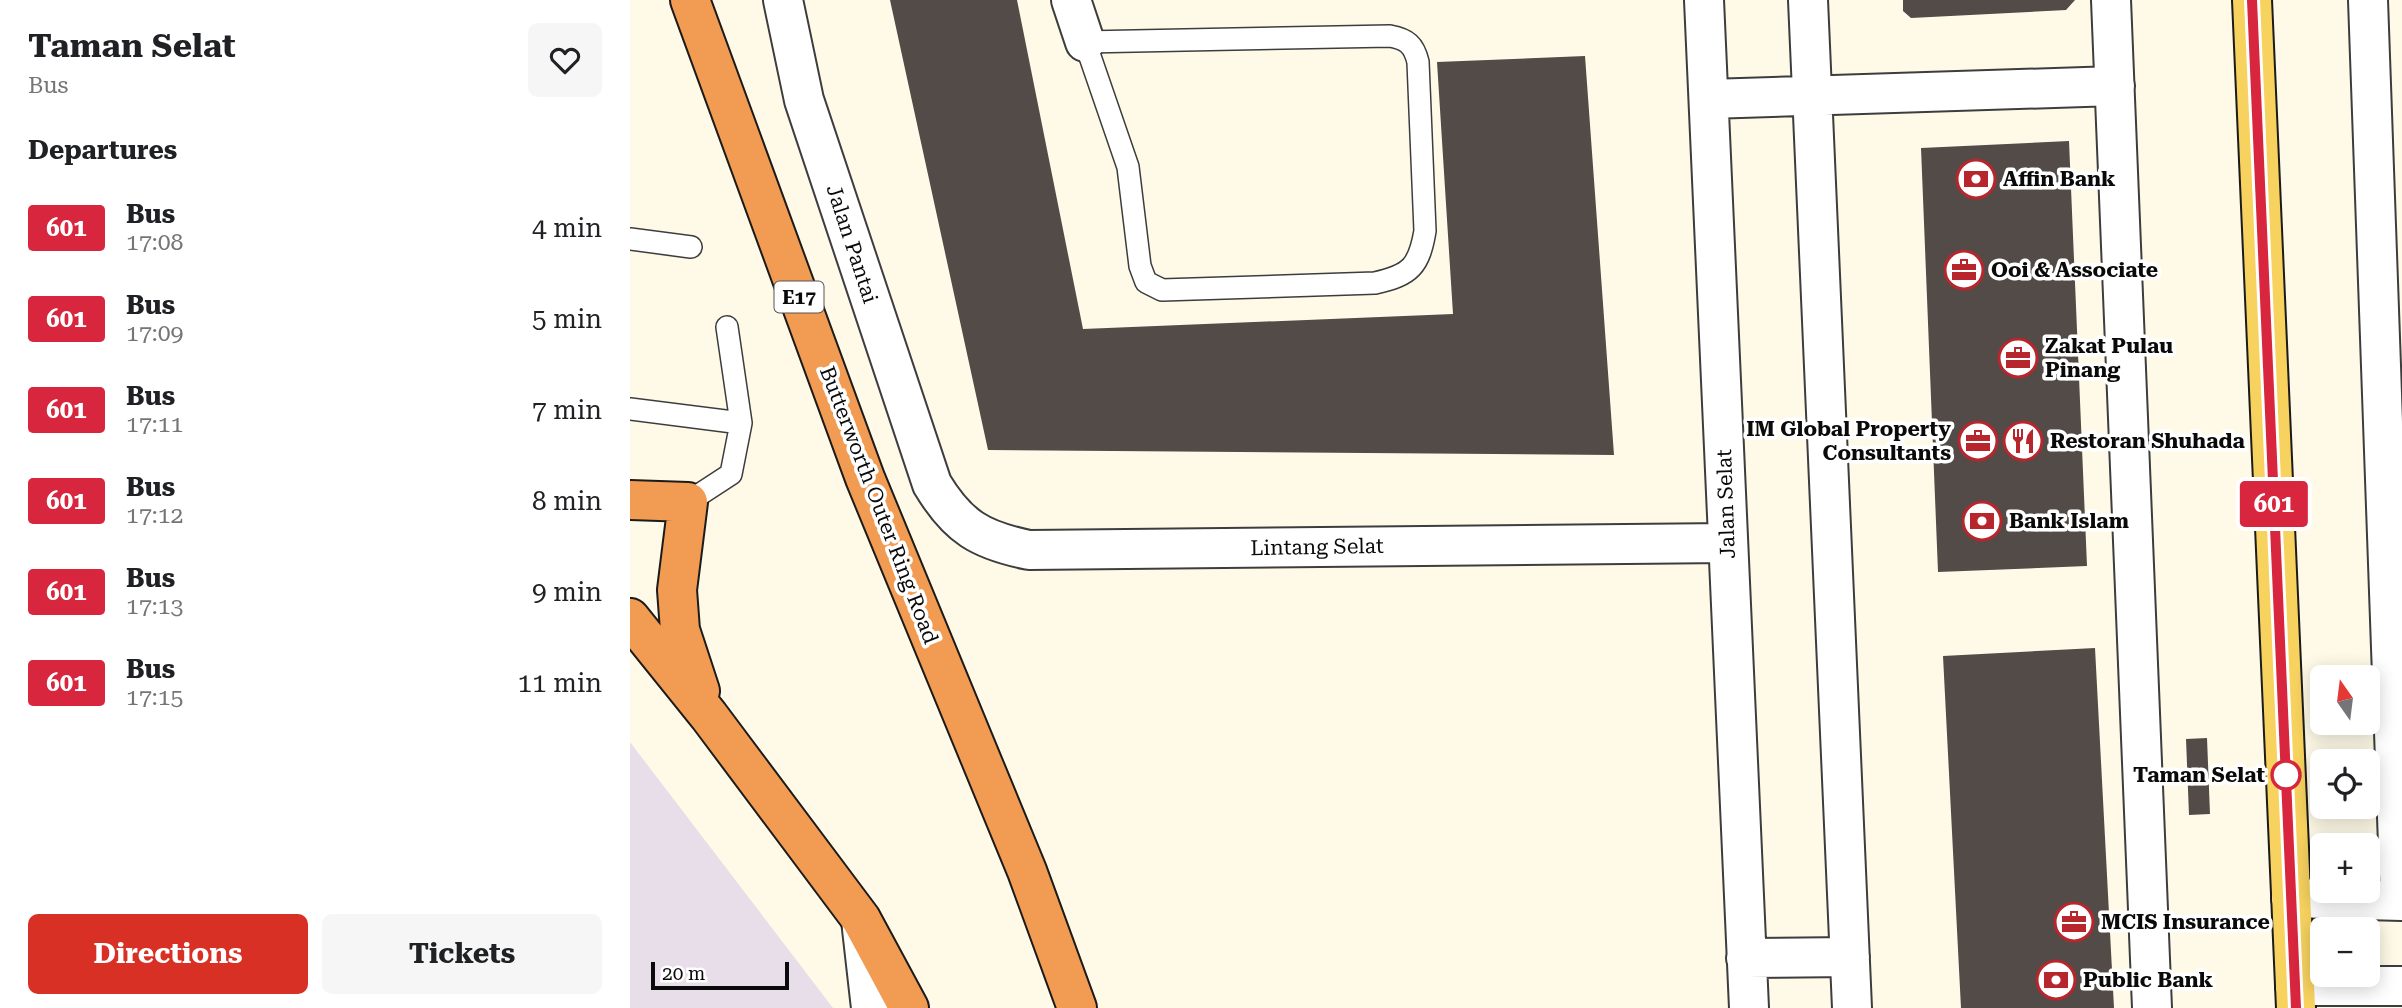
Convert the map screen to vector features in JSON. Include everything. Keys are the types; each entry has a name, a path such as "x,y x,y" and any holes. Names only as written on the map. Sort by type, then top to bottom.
{"highway":[{"name":"Butterworth Outer Ring Road","path":"690,0 865,478 1027,871 1077,1008"},
{"path":"630,500 688,502 677,590 680,630 709,716"},
{"path":"630,618 709,716 861,919 909,1008"}],"main road":[{"path":"2252,0 2295,997"}],"street":[{"name":"Jalan Pantai","path":"783,0 804,100 932,484"},
{"path":"1071,0 1086,42"},
{"name":"Jalan Selat","path":"1703,0 1749,1008"},
{"path":"1808,0 1852,1008"},
{"path":"2111,0 2152,1008"},
{"path":"2291,898 2401,901 2368,0"},
{"path":"1709,99 2115,86"},
{"name":"Lintang Selat","path":"932,484 948,510 967,528 996,543 1029,550 1727,543"},
{"path":"861,919 872,1008"},
{"path":"1746,958 1850,957"},
{"path":"2295,997 2401,993"}],"lane":[{"path":"1390,36 1409,42 1415,50 1418,62 1425,231 1421,251 1412,269 1395,279 1375,283 1162,290 1153,288 1146,282 1140,266 1128,167 1086,42 1390,36"},
{"path":"630,239 691,247"},
{"path":"688,502 732,474 741,424 727,327"},
{"path":"630,409 741,424"}],"shaded area":[{"path":"630,742 833,1008 630,1008"}],"building":[{"path":"890,0 1017,0 1083,329 1453,314 1437,62 1585,56 1614,455 988,450"},
{"path":"1903,0 2075,0 2066,10 1911,18 1903,11"},
{"path":"2069,141 2087,566 1938,572 1921,148"},
{"name":"Taman Selat","path":"2095,648 2114,1008 1961,1008 1943,656"},
{"path":"2207,738 2210,814 2189,815 2186,739"}],"bus line":[{"name":"601","path":"2252,0 2296,1008"}],"place":[{"name":"Affin Bank","path":"1976,179"},
{"name":"Ooi & Associate","path":"1964,270"},
{"name":"Zakat Pulau Pinang","path":"2018,358"},
{"name":"IM Global Property Consultants","path":"1978,441"},
{"name":"Restoran Shuhada","path":"2023,441"},
{"name":"Bank Islam","path":"1982,521"},
{"name":"Taman Selat","path":"2286,775"},
{"name":"MCIS Insurance","path":"2074,922"},
{"name":"Public Bank","path":"2056,980"}]}
